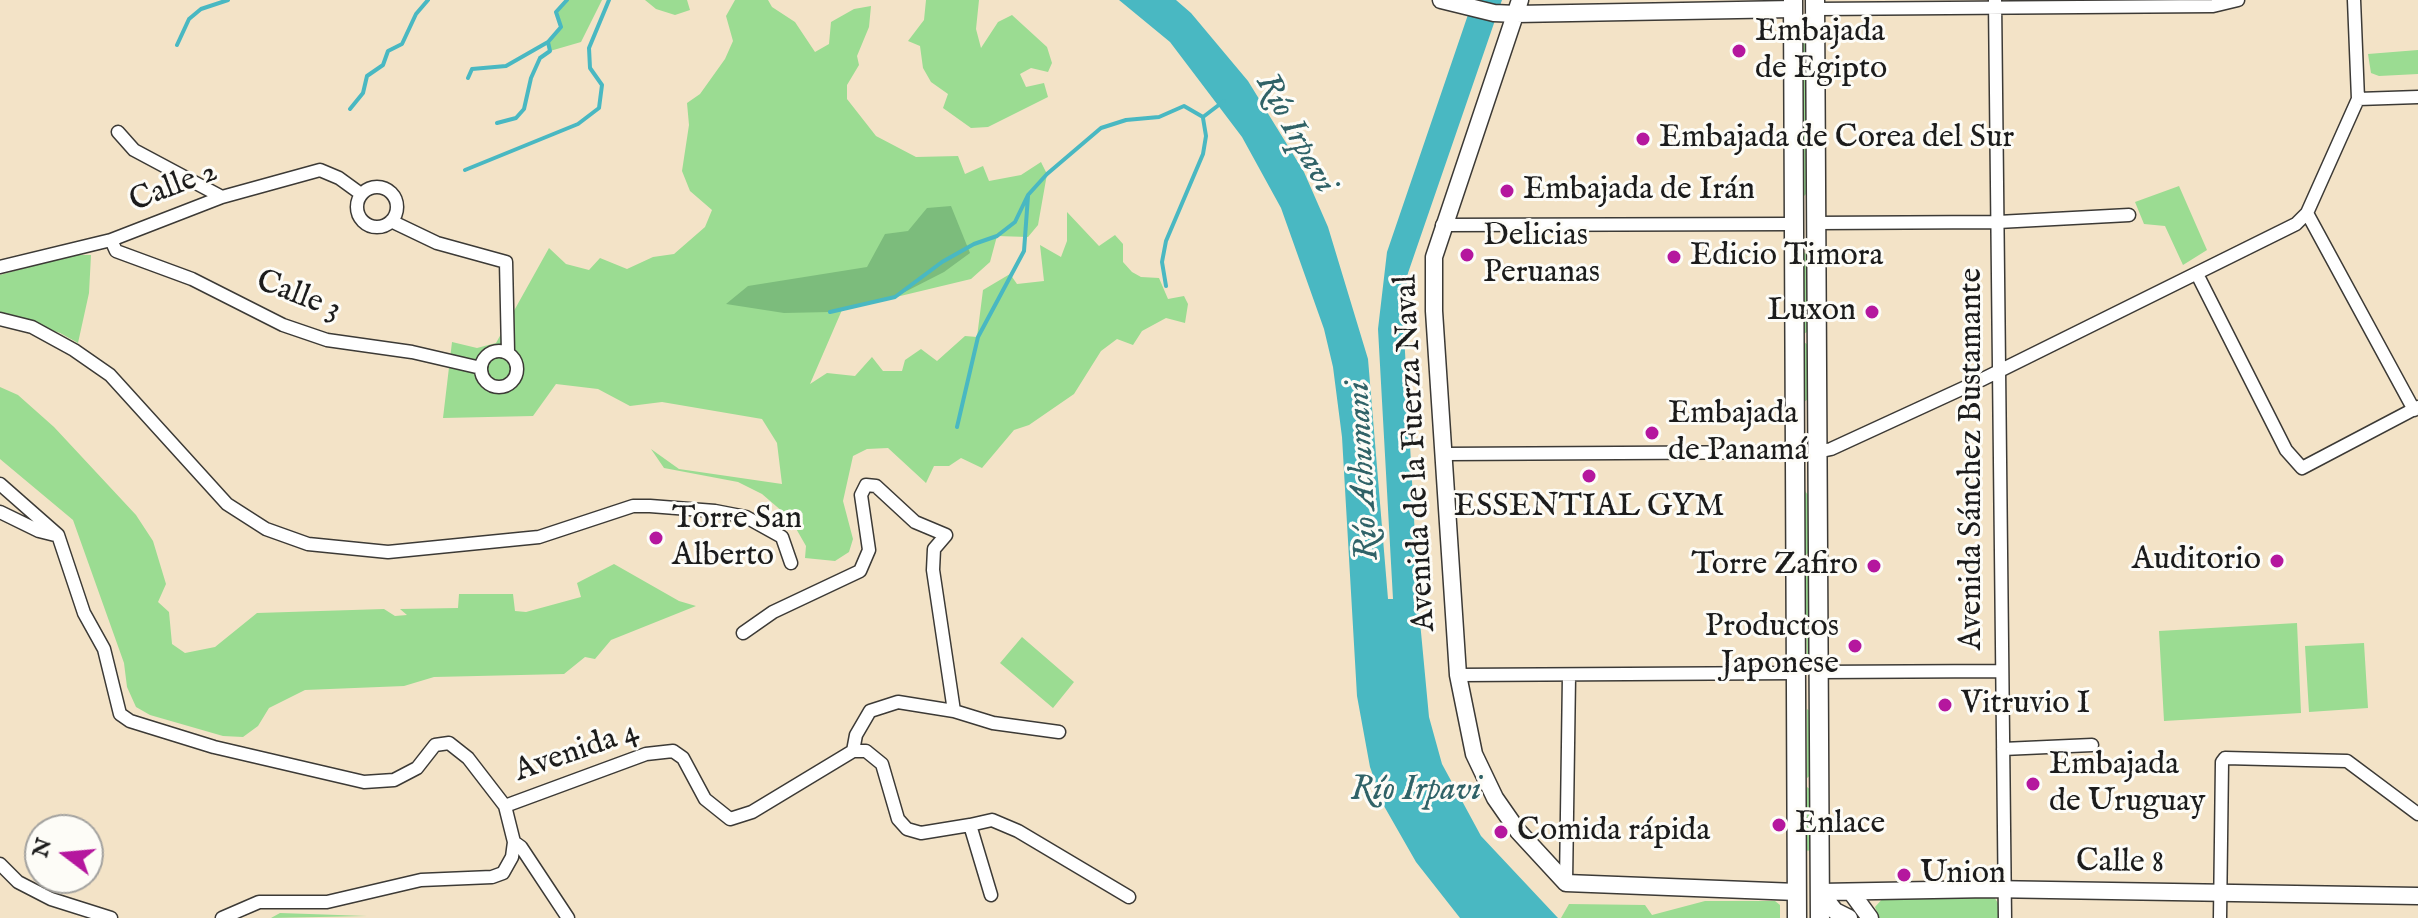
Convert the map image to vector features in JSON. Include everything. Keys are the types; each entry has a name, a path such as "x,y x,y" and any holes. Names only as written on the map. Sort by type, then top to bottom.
{"main road":[{"path":"1456,1 1506,12 1815,4 1820,918"},
{"path":"1793,5 1797,918"},
{"name":"Avenida de la Fuerza Naval","path":"1506,12 1510,33 1442,225 1434,257 1458,675 1468,735 1482,773 1518,831 1566,883"},
{"path":"1793,452 1817,452"},
{"path":"1796,673 1818,672"},
{"path":"1566,883 1820,892"},
{"name":"Calle 8","path":"1820,892 2005,889 2418,896"},
{"path":"1820,892 1835,911 1849,918"},
{"path":"1851,892 1870,918"}],"street":[{"path":"1815,4 2213,6 2238,0"},
{"path":"1817,452 1831,449 2296,224 2307,213 2358,99 2354,0"},
{"name":"Avenida Sánchez Bustamante","path":"1996,4 2000,671 2005,918"},
{"path":"2358,99 2418,97"},
{"path":"118,132 134,150 222,197"},
{"name":"Calle 2","path":"0,267 111,240 222,197 320,170 339,178 361,194"},
{"path":"378,186 390,192 397,209 391,221 379,227 366,225 356,207 361,194 378,186"},
{"path":"2197,274 2286,450 2302,468 2416,408 2307,213"},
{"path":"1815,223 1998,222 2129,215"},
{"path":"391,221 437,243 506,262 508,352 518,367 515,379 506,386 488,384 481,368 490,353 508,352"},
{"path":"1442,225 1792,224"},
{"name":"Calle 3","path":"111,240 116,251 192,279 283,325 312,335 481,368"},
{"path":"0,319 32,327 74,350 110,375 227,504 266,529 308,544 388,552 539,537 633,506 650,506 715,511 746,517 782,537 791,563"},
{"path":"1445,454 1793,452"},
{"path":"0,484 58,535 84,613 104,649 120,714 130,721 214,747 364,782 394,780 417,768 435,745 449,743 468,758 505,806 514,842 508,868 492,877 421,880 327,902 259,902 222,918"},
{"path":"743,633 785,606 860,571 869,550 861,495 866,485 876,486 915,522 946,535 934,549 933,570 954,711"},
{"path":"0,512 39,531 58,535"},
{"path":"1818,672 2000,671"},
{"path":"1458,675 1796,673"},
{"path":"1566,883 1569,676"},
{"path":"1059,732 1022,724 993,723 954,711 898,702 881,705 863,720 853,751 866,751 882,764 898,819 907,829 921,833 992,820 1018,831 1129,897"},
{"path":"2003,749 2092,745"},
{"name":"Avenida 4","path":"505,806 646,754 673,751 683,758 705,799 730,819 762,807 853,751"},
{"path":"2220,918 2222,762 2230,757 2347,761 2418,814"},
{"path":"970,825 991,895"},
{"path":"514,842 521,847 568,918"},
{"path":"0,864 18,882 51,899 111,918"}],"green space":[{"path":"567,0 602,0 581,42 550,51 548,42 561,27 556,12"},
{"path":"645,0 687,0 690,10 675,15 656,9"},
{"path":"735,0 768,0 772,7 795,22 815,52 829,44 831,22 854,9 871,6 869,27 857,56 859,65 847,85 847,99 876,136 916,157 958,156 965,174 983,166 989,181 1021,175 1041,162 1047,174 1038,225 1028,237 997,236 990,262 971,279 842,310 810,384 827,373 855,376 872,357 883,371 902,371 905,360 921,349 937,361 965,336 977,337 983,290 1010,274 1017,284 1044,281 1040,245 1061,257 1067,241 1067,212 1099,246 1115,235 1123,244 1123,262 1132,272 1141,277 1159,278 1168,299 1184,296 1188,304 1185,323 1166,318 1142,331 1133,345 1117,339 1101,351 1074,394 1029,425 1014,430 982,468 961,458 949,466 934,466 926,483 888,448 867,449 853,456 843,501 853,539 849,552 835,561 805,558 806,546 790,518 762,494 738,482 664,468 651,449 679,469 782,484 777,443 762,419 662,402 630,406 598,389 556,384 533,416 443,418 452,342 477,348 496,343 549,248 566,264 589,270 600,258 627,269 653,257 674,254 705,227 712,210 690,191 682,171 689,125 687,103 700,94 725,59 733,41 726,16"},
{"path":"926,0 979,0 976,29 981,48 998,22 1012,15 1047,47 1052,63 1048,72 1031,68 1020,74 1026,87 1044,83 1048,97 988,127 971,128 943,108 948,94 931,82 923,68 920,46 908,41 924,20"},
{"path":"1801,38 1806,40 1807,193 1803,197 1800,195"},
{"path":"2418,50 2418,74 2379,76 2371,73 2368,54"},
{"path":"2179,186 2207,250 2183,265 2165,226 2144,224 2135,202"},
{"path":"951,206 970,253 944,272 895,297 830,312 784,313 726,304 748,286 867,267 885,234 908,231 927,208"},
{"path":"1804,252 1807,255 1808,331 1804,334"},
{"path":"71,255 91,255 89,293 78,343 60,333 0,313 0,275"},
{"path":"1804,342 1808,345 1808,399 1804,402"},
{"path":"0,387 18,395 54,427 136,515 153,541 166,584 158,602 169,612 172,644 185,653 215,647 257,613 384,609 395,616 407,615 400,609 458,608 459,594 513,594 515,611 526,612 581,597 577,583 614,564 679,601 696,606 611,640 595,659 585,657 564,674 434,677 404,686 305,690 269,708 258,726 243,737 223,736 150,715 136,707 127,687 124,663 73,520 0,459"},
{"path":"1805,491 1808,495 1808,553 1805,556"},
{"path":"1805,564 1809,567 1811,661 1807,665"},
{"path":"2297,623 2301,713 2164,721 2159,631"},
{"path":"1022,637 1074,682 1053,708 1000,663"},
{"path":"2364,643 2368,708 2309,712 2305,646"},
{"path":"1807,709 1811,712 1811,775 1807,778"},
{"path":"1807,787 1811,790 1812,848 1808,851 1804,848"},
{"path":"1884,897 1994,897 1998,903 1999,918 1879,918 1875,907"},
{"path":"1705,901 1775,901 1780,905 1780,918 1561,918 1569,904 1645,905 1652,915"},
{"path":"280,913 367,916 271,918"}],"water":[{"name":"Río Irpavi","path":"1119,0 1176,0 1191,13 1248,81 1304,172 1328,227 1368,359 1388,599 1393,599 1378,329 1387,252 1473,0 1502,0 1408,273 1403,315 1419,611 1429,717 1442,764 1481,836 1558,918 1460,918 1416,862 1384,806 1370,767 1357,696 1342,437 1333,367 1324,329 1281,208 1242,137 1170,42"}],"waterway":[{"path":"177,45 189,19 201,9 228,0"},
{"path":"350,109 363,93 367,76 383,65 388,51 402,44 416,14 428,0"},
{"path":"497,123 516,118 524,109 531,78 540,58 550,51 548,42 561,27 556,12 567,0"},
{"path":"465,170 578,124 599,108 602,85 590,68 589,48 609,0"},
{"path":"468,78 472,69 506,66 548,42"},
{"path":"830,312 895,297 942,262 974,244 997,236 1015,222 1028,195 1047,174 1101,128 1126,120 1159,117 1184,106 1203,117 1224,101"},
{"path":"1166,286 1162,262 1166,241 1203,154 1206,136 1203,118"},
{"path":"957,427 978,337 1024,251 1028,196"}],"place":[{"name":"Embajada de Egipto","path":"1739,51"},
{"name":"Embajada de Corea del Sur","path":"1643,139"},
{"name":"Embajada de Irán","path":"1507,191"},
{"name":"Delicias Peruanas","path":"1467,255"},
{"name":"Edicio Timora","path":"1674,257"},
{"name":"Luxon","path":"1872,312"},
{"name":"Embajada de Panamá","path":"1652,433"},
{"name":"ESSENTIAL GYM","path":"1589,476"},
{"name":"Torre San Alberto","path":"656,538"},
{"name":"Auditorio","path":"2277,561"},
{"name":"Torre Zafiro","path":"1874,566"},
{"name":"Productos Japonese","path":"1855,646"},
{"name":"Vitruvio I","path":"1945,705"},
{"name":"Embajada de Uruguay","path":"2033,784"},
{"name":"Enlace","path":"1779,825"},
{"name":"Comida rápida","path":"1501,832"},
{"name":"Union","path":"1904,875"}],"water label":[{"name":"Río Achumani","path":"1365,471"}]}
